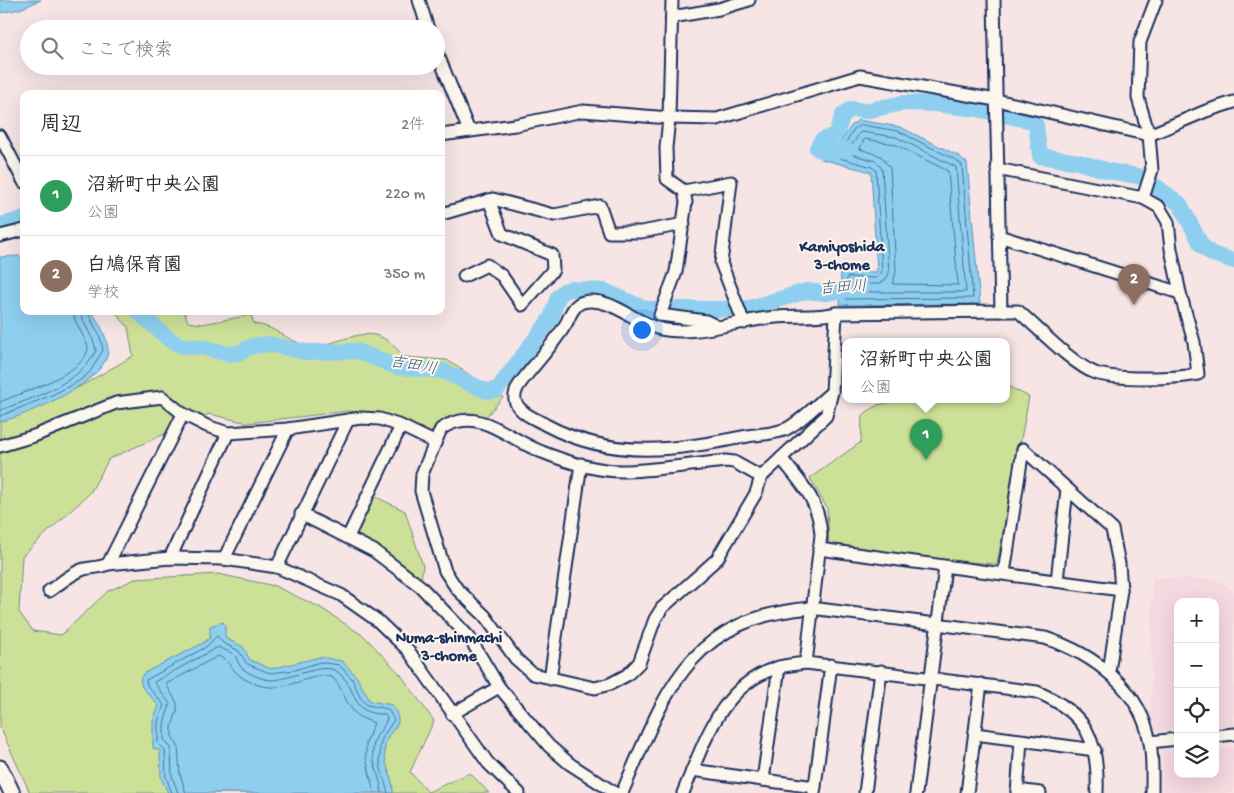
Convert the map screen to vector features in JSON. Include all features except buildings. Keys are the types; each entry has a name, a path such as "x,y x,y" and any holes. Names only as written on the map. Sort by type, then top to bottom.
{"highway":[{"path":"0,768 12,793"}],"street":[{"path":"419,0 425,20"},
{"path":"672,0 669,118 666,148 667,179 684,191 686,202 676,272 660,315 706,321 719,327"},
{"path":"672,17 719,9 749,0"},
{"path":"994,0 1001,311"},
{"path":"1143,198 1152,170 1149,135 1138,98 1140,42 1156,0"},
{"path":"445,71 470,131"},
{"path":"445,134 515,125 583,111 669,118 717,119 860,76 996,100 1149,135 1206,111 1234,102"},
{"path":"0,136 20,174"},
{"path":"832,392 787,429 688,448 618,449 596,445 568,436 525,414 516,404 515,395 519,386 543,356 574,308 582,302 604,303 657,328 683,330 719,327 773,317 824,316 836,313 1018,311 1079,364 1095,373 1110,376 1181,378 1198,374 1194,342 1180,293 1171,249 1168,222 1159,207 1143,198 997,168"},
{"path":"684,191 731,182 722,263 744,323"},
{"path":"445,213 490,200 554,215 600,206 608,232 642,232 684,224"},
{"path":"464,276 487,265 502,276 522,305 554,270 552,255 502,234 490,200"},
{"path":"0,236 20,231"},
{"path":"998,236 1180,293"},
{"path":"762,477 734,462 726,461 627,471 581,464 541,452 474,420 462,419 450,423 441,430 434,442 422,474 420,491 445,571 457,589 485,616 516,659 533,674 550,679 595,688 610,684 627,675 639,663 655,619 662,608 717,559 756,493 762,477 826,416 832,392 836,313"},
{"path":"0,446 34,436 116,403 162,397 183,414 207,426 228,433 288,429 347,422 361,418 380,419 401,426 434,442"},
{"path":"108,564 183,414"},
{"path":"277,567 347,422"},
{"path":"348,537 401,426"},
{"path":"224,559 288,429"},
{"path":"170,558 228,433"},
{"path":"1004,573 1023,449 1112,529 1120,564 1120,590 1109,672"},
{"path":"781,458 815,503 820,521 819,549 806,663"},
{"path":"550,679 581,464"},
{"path":"1057,580 1067,489"},
{"path":"301,514 374,551 420,586 469,637 500,687 549,746 570,764 615,793"},
{"path":"819,549 1120,590"},
{"path":"49,591 75,573 108,564 170,558 224,559 277,567 341,595 378,621 408,650 422,667 452,714 488,762 518,793"},
{"path":"916,793 945,567"},
{"path":"622,793 670,687 684,668 702,650 734,628 754,619 790,610 811,608 1045,638 1066,645 1088,656 1109,672 1132,698 1150,742 1152,793"},
{"path":"682,793 710,730 728,700 755,678 779,667 806,663 1037,692 1060,702 1082,722 1095,750 1098,768 1097,793"},
{"path":"692,770 763,780 815,790 831,665"},
{"path":"763,780 779,667"},
{"path":"865,793 881,671"},
{"path":"967,793 981,684"},
{"path":"452,714 500,687"},
{"path":"975,734 1095,750"},
{"path":"1219,736 1234,734"},
{"path":"1150,742 1174,739"},
{"path":"1021,741 1017,792 1040,793"}],"shaded area":[{"path":"1152,578 1215,579 1234,591 1234,726 1219,727 1219,598 1174,598 1174,730 1157,732 1151,714"},
{"path":"1234,747 1234,793 1162,793 1162,751 1174,750 1174,778 1219,778 1219,748"}],"green space":[{"path":"118,315 185,315 188,322 202,324 251,315 254,324 262,325 294,341 307,345 327,344 368,334 378,336 390,343 405,357 447,360 503,397 485,418 445,423 428,434 382,415 348,411 248,423 209,414 109,459 90,493 22,556 19,612 33,631 61,635 108,591 135,579 218,574 275,586 321,608 365,637 401,675 434,721 410,772 428,792 470,773 489,793 30,793 0,727 0,422 81,386 133,356 128,327"},
{"path":"1010,387 1029,397 997,564 950,561 829,547 827,508 810,478 861,442 862,415 878,405 888,403 1010,403"},
{"path":"372,495 405,511 423,566 421,580 352,536"}],"water":[{"path":"0,0 41,0 20,9 0,13"},
{"path":"858,120 900,127 959,156 967,163 980,304 840,305 841,271 877,272 871,172 821,159 831,140 839,144 851,126"},
{"path":"20,256 20,315 94,315 102,329 108,350 104,362 95,374 81,385 46,405 0,422 0,257"},
{"path":"223,622 225,625 225,638 243,647 250,660 271,669 320,657 342,661 356,676 370,701 392,705 398,723 387,739 385,758 392,781 393,793 168,793 161,778 160,751 153,748 153,721 159,706 142,687 140,679 144,673 203,643 210,638 210,626"}],"waterway":[{"name":"吉田川","path":"846,150 823,151 817,148 821,141 836,134 843,115 851,109 865,111 903,103 934,104 977,109 1032,121 1036,125 1040,156 1078,162 1109,171 1143,177 1180,204 1202,246 1212,254 1234,261"},
{"name":"吉田川","path":"0,225 20,220"},
{"name":"吉田川","path":"142,315 170,340 182,346 202,347 228,354 239,353 252,346 269,344 305,352 357,351 397,367 443,371 486,391 497,390 551,318 558,297 564,291 571,289 605,291 646,309 722,309 750,308 807,291 825,293 862,288"}],"place":[{"name":"白鳩保育園","path":"1134,305"},
{"name":"沼新町中央公園","path":"926,460"}],"district":[{"name":"Kamiyoshida 3-chome","path":"842,257"},
{"name":"Numa-shinmachi 3-chome","path":"449,648"}]}
